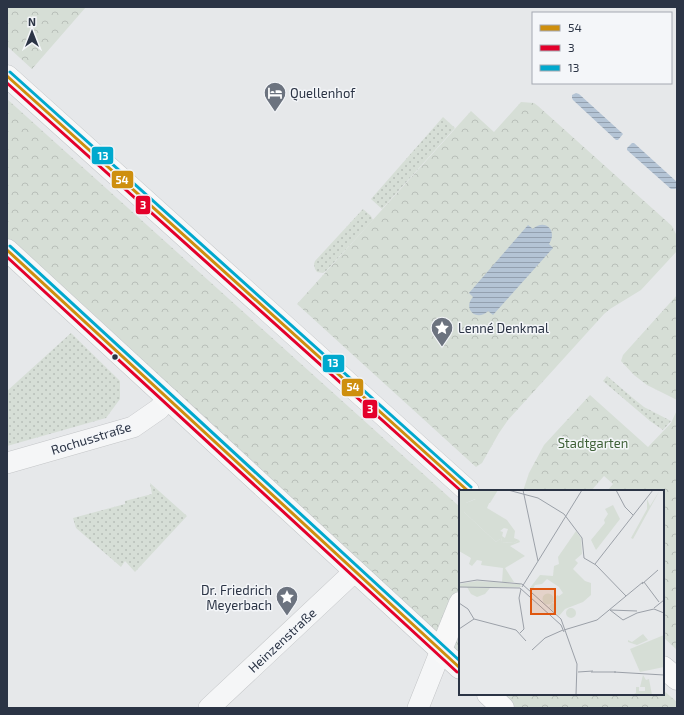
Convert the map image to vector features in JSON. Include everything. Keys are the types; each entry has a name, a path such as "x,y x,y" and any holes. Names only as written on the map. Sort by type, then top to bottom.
{"main road":[{"path":"7,76 467,490"},
{"path":"7,250 459,667"},
{"path":"441,650 459,605"},
{"path":"664,668 677,679"},
{"path":"489,695 503,708"}],"street":[{"name":"Rochusstraße","path":"7,463 133,427 158,409 168,398"},
{"name":"Heinzenstraße","path":"209,708 355,571"},
{"path":"418,708 441,650"}],"green space":[{"path":"7,7 86,7 32,69 7,46"},
{"path":"7,99 459,506 459,656 7,239"},
{"path":"521,102 534,103 538,106 672,226 677,236 677,251 641,290 604,314 508,420 482,463 476,467 297,304 471,111 494,132"},
{"path":"443,117 455,128 382,209 371,199"},
{"path":"363,209 371,216 373,220 326,271 323,273 317,272 314,264 315,261"},
{"path":"677,295 677,400 647,385 634,375 621,361 623,355"},
{"path":"71,333 120,381 120,399 106,418 7,446 7,391"},
{"path":"607,376 644,407 671,421 663,430 650,421 603,381"},
{"name":"Stadtgarten","path":"590,395 648,447 671,423 677,410 677,650 664,638 664,490 608,490 613,484 604,476 592,490 523,490 529,473 544,445"},
{"path":"150,483 187,516 135,572 125,561 121,567 76,528 73,518 125,504 125,501 152,494"},
{"path":"664,691 677,702 677,708 516,708 501,695 664,695"}],"water":[{"path":"576,93 579,94 623,134 618,140 616,140 573,100 572,95"},
{"path":"632,143 634,143 677,182 677,188 671,189 627,150"},
{"path":"528,225 533,229 538,226 546,225 551,231 552,235 549,244 553,248 493,315 488,311 479,315 472,313 469,306 473,297 469,293"}],"transit line":[{"name":"13","path":"10,72 471,487"},
{"name":"54","path":"7,76 467,490"},
{"name":"3","path":"7,83 460,490"},
{"name":"13","path":"10,246 459,660"},
{"name":"54","path":"7,250 459,667"},
{"name":"3","path":"7,257 457,672"}],"place":[{"name":"Quellenhof","path":"275,112"},
{"name":"Lenné Denkmal","path":"442,348"},
{"name":"Dr. Friedrich Meyerbach","path":"287,616"}]}
